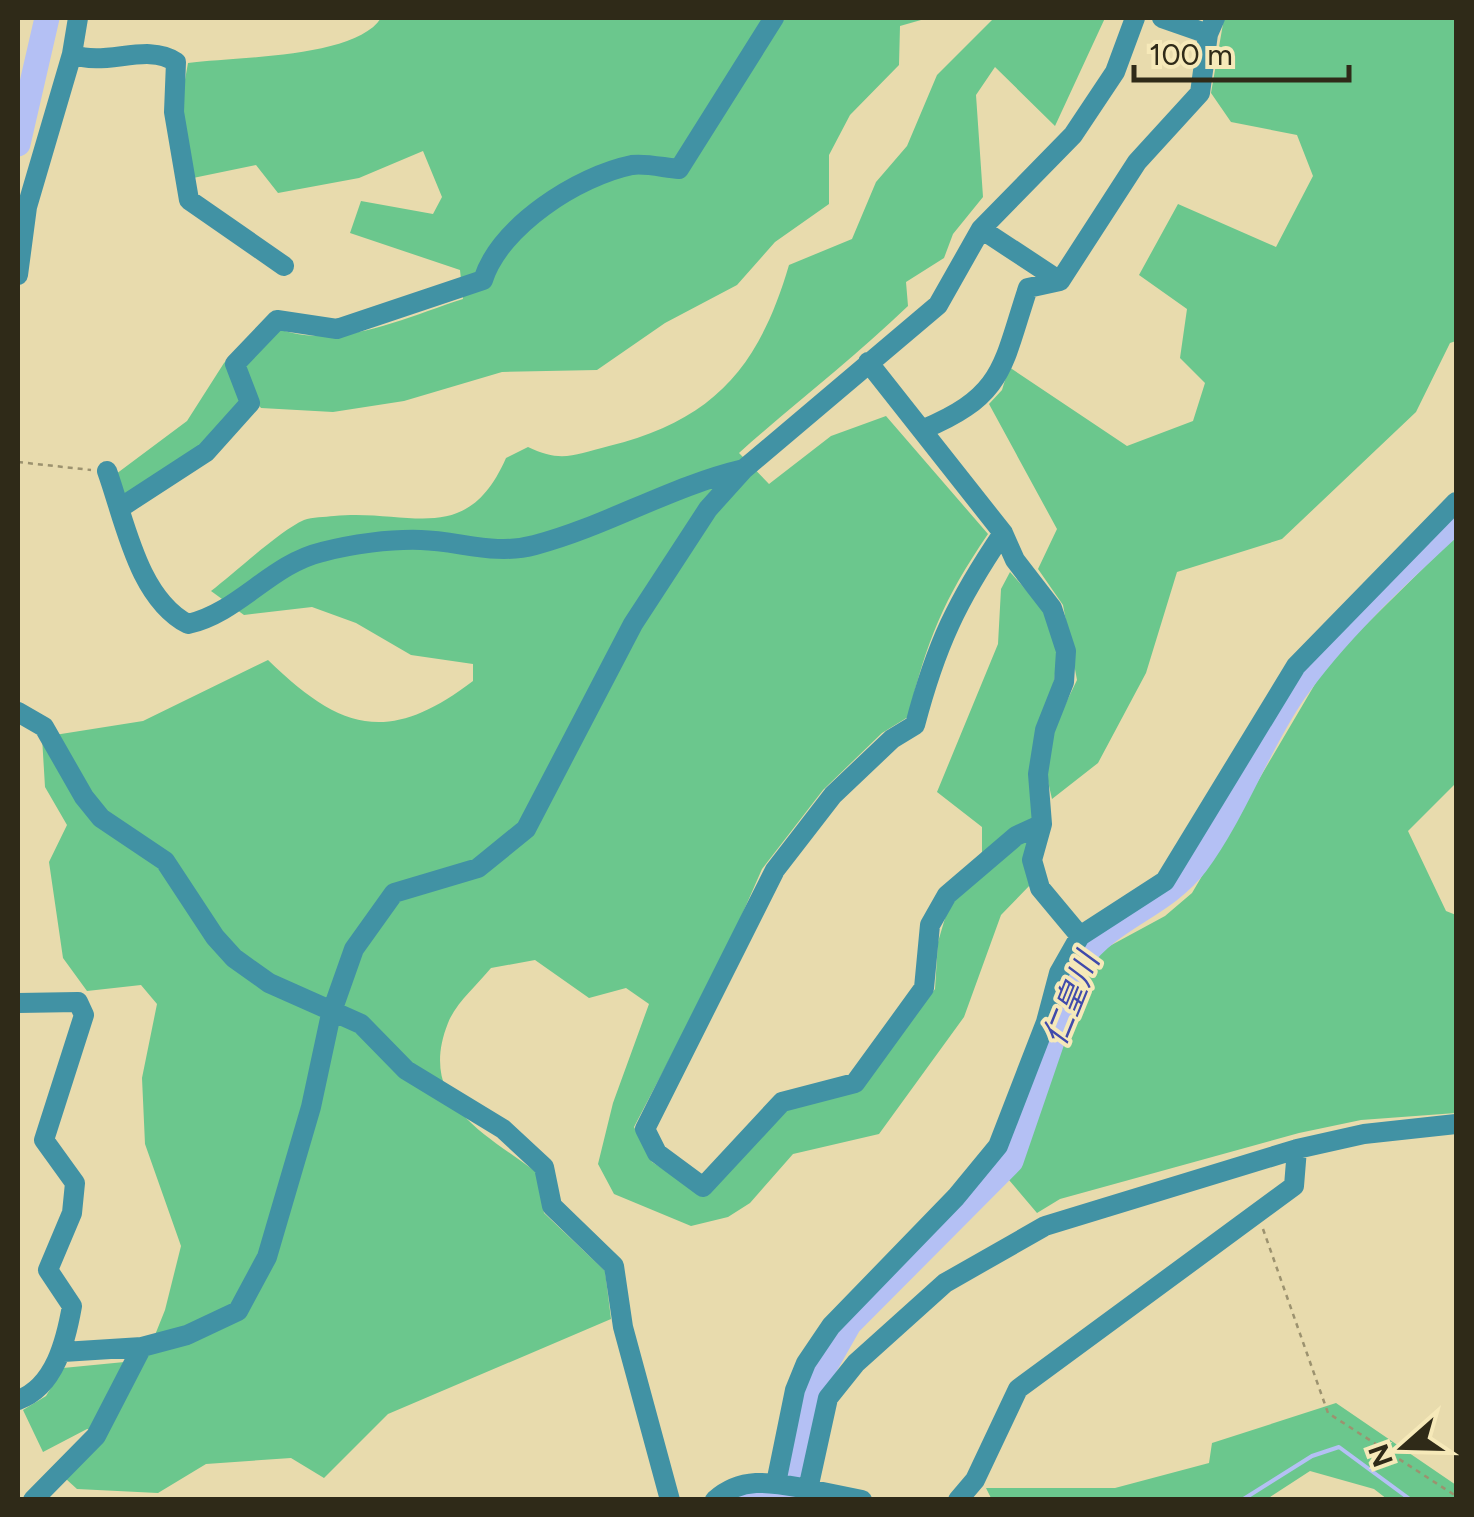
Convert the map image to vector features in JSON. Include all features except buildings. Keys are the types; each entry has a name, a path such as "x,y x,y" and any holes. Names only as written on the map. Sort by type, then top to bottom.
{"street":[{"path":"18,275 27,207 72,54 78,18"},
{"path":"120,508 206,452 250,403 235,364 276,320 337,328 483,280 489,260 560,192 635,164 679,169 774,18"},
{"path":"63,1352 142,1347 187,1335 238,1311 267,1257 311,1107 331,1014 354,949 394,893 478,868 526,829 633,624 708,509 744,469 938,304 981,229 1073,135 1115,72 1135,18"},
{"path":"924,428 966,411 998,378 1028,288 1060,280 1137,162 1200,93 1211,26 1162,18"},
{"path":"72,54 86,60 163,54 176,62 174,112 189,200 284,266"},
{"path":"981,229 1060,280"},
{"path":"868,362 924,428 1003,533 1015,560 1052,608 1066,651 1064,682 1045,730 1038,774 1042,824 1032,860 1040,888 1080,936"},
{"path":"107,471 126,536 169,614 188,624 208,620 278,572 319,552 422,540 478,550 534,546 702,479 744,469"},
{"path":"776,1483 796,1390 806,1363 831,1326 998,1146 1046,1022 1058,973 1080,936 1165,881 1296,666 1456,502"},
{"path":"1003,533 960,596 935,652 915,724 892,739 833,795 776,870 646,1129 657,1153 703,1187 782,1102 856,1083 924,988 930,926 948,895 1016,836 1042,824"},
{"path":"18,712 44,728 84,798 101,818 166,861 215,938 234,958 268,982 331,1014 361,1024 406,1070 503,1129 544,1167 552,1206 614,1266 623,1327 670,1500"},
{"path":"18,1003 78,1002 84,1015 44,1140 75,1184 72,1213 48,1270 72,1306 63,1352 29,1396 18,1400"},
{"path":"808,1488 828,1398 856,1363 945,1282 1045,1226 1297,1149 1364,1134 1456,1124"},
{"path":"958,1500 975,1480 1018,1389 1294,1186 1297,1149"},
{"path":"33,1500 96,1436 142,1347"},
{"path":"716,1500 728,1488 749,1482 808,1488 862,1500"}],"path":[{"path":"18,462 107,471"},
{"path":"1258,1216 1328,1413 1456,1496"}],"green space":[{"path":"381,18 928,18 900,26 899,65 850,115 829,155 829,204 775,242 737,285 665,323 597,370 502,372 404,401 333,412 261,408 251,395 201,447 119,499 116,474 187,421 224,363 262,322 287,332 337,335 388,324 463,299 460,270 350,233 361,201 433,214 442,197 423,151 359,178 278,193 256,165 193,178 179,113 188,63 321,48 367,31"},
{"path":"994,18 1105,18 1055,126 995,67 976,95 983,197 953,234 944,258 906,282 908,306 739,453 769,484 831,436 886,416 988,534 938,621 908,717 882,733 823,790 762,869 726,951 634,1127 652,1162 705,1196 787,1109 857,1092 935,989 938,942 948,908 982,852 982,827 937,792 998,644 1001,589 1010,572 1044,610 1058,653 1034,818 1032,883 1001,915 964,1017 879,1134 793,1154 750,1203 728,1217 691,1226 614,1194 598,1164 613,1103 649,1004 626,988 589,998 535,960 491,968 451,1016 441,1050 441,1074 460,1112 536,1172 544,1213 605,1271 611,1319 388,1414 324,1478 291,1458 206,1464 158,1493 77,1489 66,1479 106,1433 87,1429 43,1452 23,1410 46,1396 63,1368 145,1360 165,1310 181,1246 145,1144 142,1078 157,1004 141,985 87,991 63,958 49,862 67,825 45,787 42,737 143,721 268,660 318,702 342,715 366,721 415,715 473,681 473,664 411,655 356,623 312,607 244,615 211,591 304,520 361,515 433,518 454,514 473,504 490,486 506,458 528,447 559,456 586,452 646,435 704,404 747,360 763,333 789,265 852,239 876,182 907,146 937,75"},
{"path":"1224,18 1456,18 1456,341 1450,343 1416,412 1282,539 1177,572 1146,673 1098,763 1052,799 1047,777 1052,732 1077,680 1063,605 1038,569 1057,529 989,404 1002,390 1009,367 1127,446 1193,421 1205,383 1180,358 1187,309 1139,275 1178,204 1276,247 1313,176 1297,135 1231,122 1211,93"},
{"path":"1456,536 1456,783 1408,831 1446,911 1456,915 1456,1113 1361,1120 1299,1133 1060,1199 1037,1213 1009,1180 1093,955 1165,916 1192,893 1328,662"},
{"path":"1336,1403 1456,1485 1456,1499 1387,1499 1374,1489 1310,1471 1267,1499 992,1500 986,1488 1115,1488 1209,1463 1212,1443"}],"waterway":[{"path":"18,144 47,18"},
{"name":"仁皇川","path":"794,1474 815,1384 849,1324 1011,1161 1080,960 1107,933 1169,891 1196,864 1281,713 1311,669 1370,602 1456,521"},
{"path":"1242,1500 1312,1456 1339,1447 1411,1500"},
{"name":"仁皇川","path":"730,1500 753,1493 792,1495"}]}
